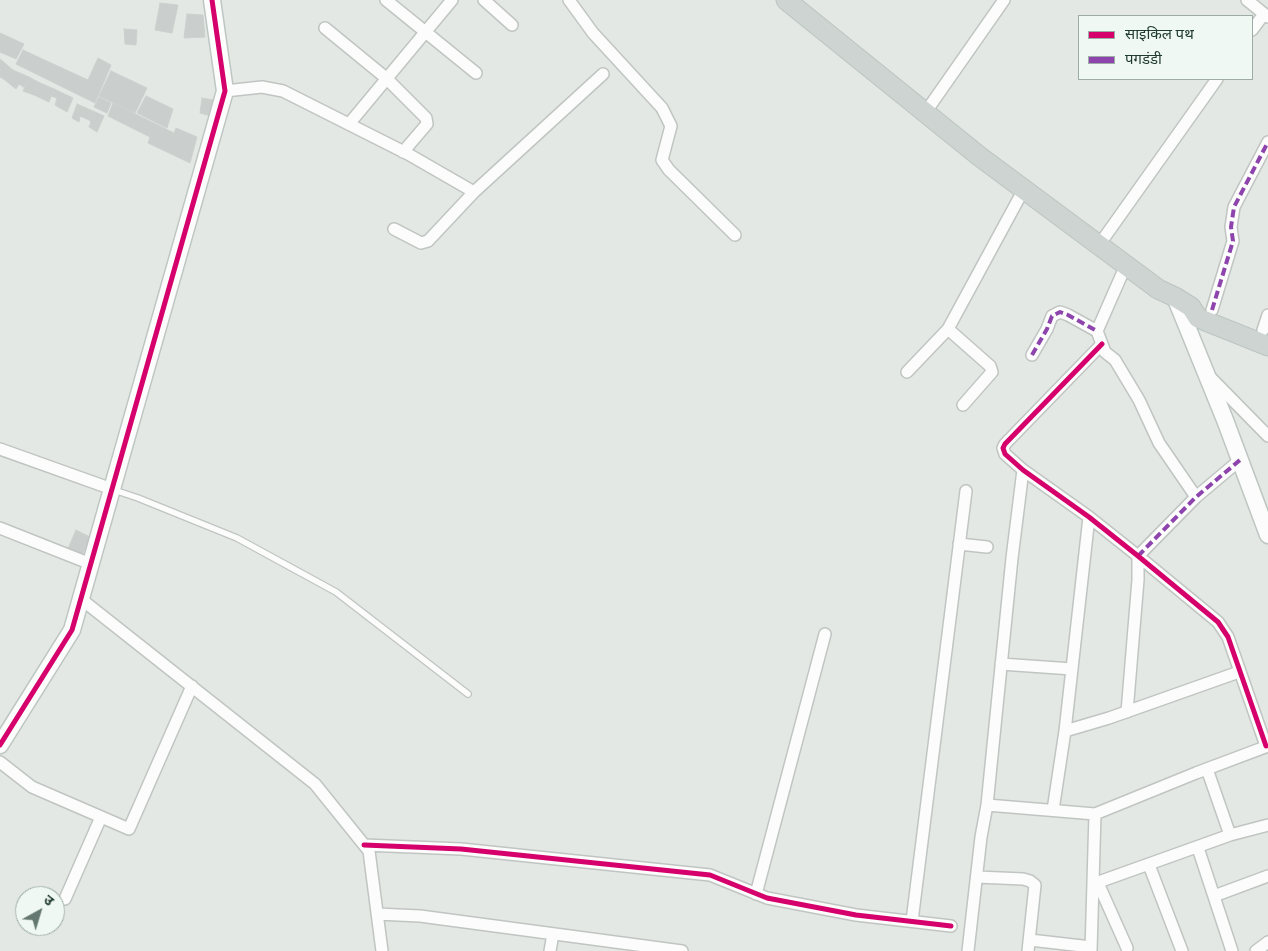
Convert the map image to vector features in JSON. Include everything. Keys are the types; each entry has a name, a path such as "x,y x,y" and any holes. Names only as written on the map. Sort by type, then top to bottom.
{"main road":[{"path":"786,0 925,113 1158,289 1175,296 1191,307 1198,318 1267,331"},
{"path":"1191,307 1202,307 1212,310 1267,331"}],"street":[{"path":"0,745 72,630 226,91 212,0"},
{"path":"386,0 476,73"},
{"path":"349,124 452,0"},
{"path":"484,0 512,25"},
{"path":"569,0 593,34 662,108 671,126 662,160 668,170 734,235"},
{"path":"925,113 1004,0"},
{"path":"1247,0 1266,15 1253,29"},
{"path":"325,28 386,78 426,118 427,124 424,129 403,152"},
{"path":"394,229 421,244 428,241 474,192 603,74"},
{"path":"1099,245 1216,80"},
{"path":"226,91 262,87 282,91 403,152 474,192"},
{"path":"1212,310 1233,241 1231,227 1234,207 1268,142"},
{"path":"907,372 948,329 1024,189"},
{"path":"1097,331 1126,265"},
{"path":"1175,296 1268,535"},
{"path":"1032,354 1047,329 1052,316 1060,312 1097,331 1105,352 1115,360 1139,400 1159,444 1196,497"},
{"path":"948,329 990,366 992,372 963,406"},
{"path":"987,805 1095,814 1207,768 1267,746 1228,637 1218,622 1089,517 1023,470 1005,454 1003,448 1005,444 1102,344"},
{"path":"1206,373 1268,436"},
{"path":"0,449 112,489"},
{"path":"1126,712 1138,580 1138,556 1196,497 1240,460"},
{"path":"968,951 981,837 987,805 1018,502 1023,470"},
{"path":"912,922 966,491"},
{"path":"1053,810 1065,730 1089,517"},
{"path":"0,528 91,564"},
{"path":"959,544 987,547"},
{"path":"81,600 316,784 369,851 382,951"},
{"path":"756,894 825,634"},
{"path":"1001,664 1072,669"},
{"path":"1065,730 1126,712 1239,672"},
{"path":"0,762 32,787 129,829 192,686"},
{"path":"1207,768 1230,835"},
{"path":"977,877 1023,879 1030,881 1035,886 1029,946 1091,949 1095,883 1095,814"},
{"path":"65,898 101,817"},
{"path":"1095,883 1198,848 1230,835 1268,825"},
{"path":"364,845 461,849 710,875 767,898 856,915 951,926"},
{"path":"1198,848 1232,951"},
{"path":"1149,865 1182,951"},
{"path":"1214,896 1268,876"},
{"path":"1095,883 1127,948"},
{"path":"377,914 420,916 681,951"},
{"path":"550,951 553,934"},
{"path":"1256,951 1268,942"}],"lane":[{"path":"112,489 237,538 336,592 468,694"}],"building":[{"path":"160,3 178,5 172,33 155,30"},
{"path":"187,14 203,15 205,37 184,38"},
{"path":"124,29 137,30 136,45 125,44"},
{"path":"0,33 24,44 16,59 0,52"},
{"path":"23,50 88,80 98,58 111,65 95,103 16,64"},
{"path":"0,59 13,70 5,80 0,77"},
{"path":"13,70 29,77 25,88 19,84 16,89 5,80"},
{"path":"111,71 147,88 135,113 99,96"},
{"path":"29,77 38,82 34,95 23,91"},
{"path":"38,82 54,89 49,102 34,95"},
{"path":"54,89 73,98 67,112 55,105 57,98 51,96"},
{"path":"146,96 173,109 167,128 137,113"},
{"path":"99,97 111,103 107,113 94,107"},
{"path":"202,98 213,100 211,116 200,113"},
{"path":"113,103 174,133 176,128 197,137 190,163 148,143 150,137 108,116"},
{"path":"77,104 93,111 89,120 80,116 79,122 72,118"},
{"path":"93,111 104,116 97,132 89,127 91,122 89,120"},
{"path":"76,530 90,537 81,558 67,551"}],"marked path":[{"path":"1212,310 1233,241 1231,227 1234,207 1268,142"},
{"path":"1032,355 1052,316 1060,312 1097,331"},
{"path":"1138,556 1196,497 1240,460"}],"cycle path":[{"path":"0,745 72,630 225,91 212,0"},
{"path":"1102,344 1005,444 1003,448 1005,454 1023,470 1089,517 1218,622 1228,637 1266,746"},
{"path":"364,845 461,849 710,875 767,898 856,915 951,926"}]}
